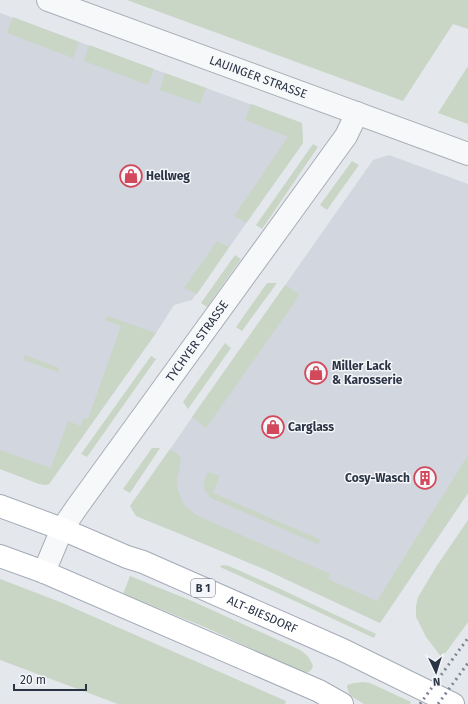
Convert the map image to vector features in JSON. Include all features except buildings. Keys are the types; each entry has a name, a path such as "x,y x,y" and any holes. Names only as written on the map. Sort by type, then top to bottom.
{"main road":[{"name":"ALT-BIESDORF","path":"0,506 143,562 336,647 453,704"},
{"path":"0,556 44,572 319,691 342,704"}],"street":[{"name":"LAUINGER STRASSE","path":"48,0 468,154"},
{"name":"TYCHYER STRASSE","path":"44,572 62,529 346,136 357,113"}],"shaded area":[{"path":"0,13 302,123 303,143 192,300 174,305 156,333 49,484 45,485 0,469"},
{"path":"389,155 468,184 468,493 380,623 264,569 136,516 130,506 373,160"}],"green space":[{"path":"127,0 468,0 468,29 453,24 403,101"},
{"path":"13,17 79,42 73,58 7,33"},
{"path":"89,45 154,69 148,85 84,61"},
{"path":"468,66 468,124 438,113"},
{"path":"165,73 206,88 200,104 160,90"},
{"path":"251,104 302,123 303,143 246,223 234,216 288,137 245,120"},
{"path":"313,144 318,147 262,229 256,225"},
{"path":"352,161 359,165 327,210 320,205"},
{"path":"217,241 229,247 197,294 184,288"},
{"path":"235,255 241,259 207,307 201,303"},
{"path":"267,283 277,283 242,331 236,327"},
{"path":"285,285 299,294 206,428 192,417"},
{"path":"107,316 156,333 49,484 39,484 0,469 0,450 51,468 68,421 81,426 84,418 88,419 121,326 105,320"},
{"path":"225,343 231,348 188,409 183,402"},
{"path":"25,355 59,368 58,372 23,360"},
{"path":"151,356 156,359 87,457 81,454"},
{"path":"152,448 160,448 130,493 123,489"},
{"path":"170,449 178,454 181,459 177,480 178,490 184,505 196,515 330,574 328,579 377,601 468,455 468,493 380,623 264,569 136,516 130,506"},
{"path":"208,472 220,476 213,493 321,540 318,544 211,498 204,488 205,479"},
{"path":"468,520 468,622 442,658 426,637 416,617 416,606 418,597 436,567"},
{"path":"222,565 229,566 274,586 376,634 374,638 220,567"},
{"path":"130,576 192,601 298,649 309,658 313,666 310,671 303,673 207,628 123,594"},
{"path":"0,579 60,602 286,701 285,704 118,704 0,660"},
{"path":"363,682 370,683 411,702 410,704 364,704 351,696 347,685"}],"railway":[{"path":"420,704 468,638"},
{"path":"438,704 468,663"}],"place":[{"name":"Hellweg","path":"131,176"},
{"name":"Miller Lack & Karosserie","path":"316,373"},
{"name":"Carglass","path":"273,427"},
{"name":"Cosy-Wasch","path":"425,478"}]}
